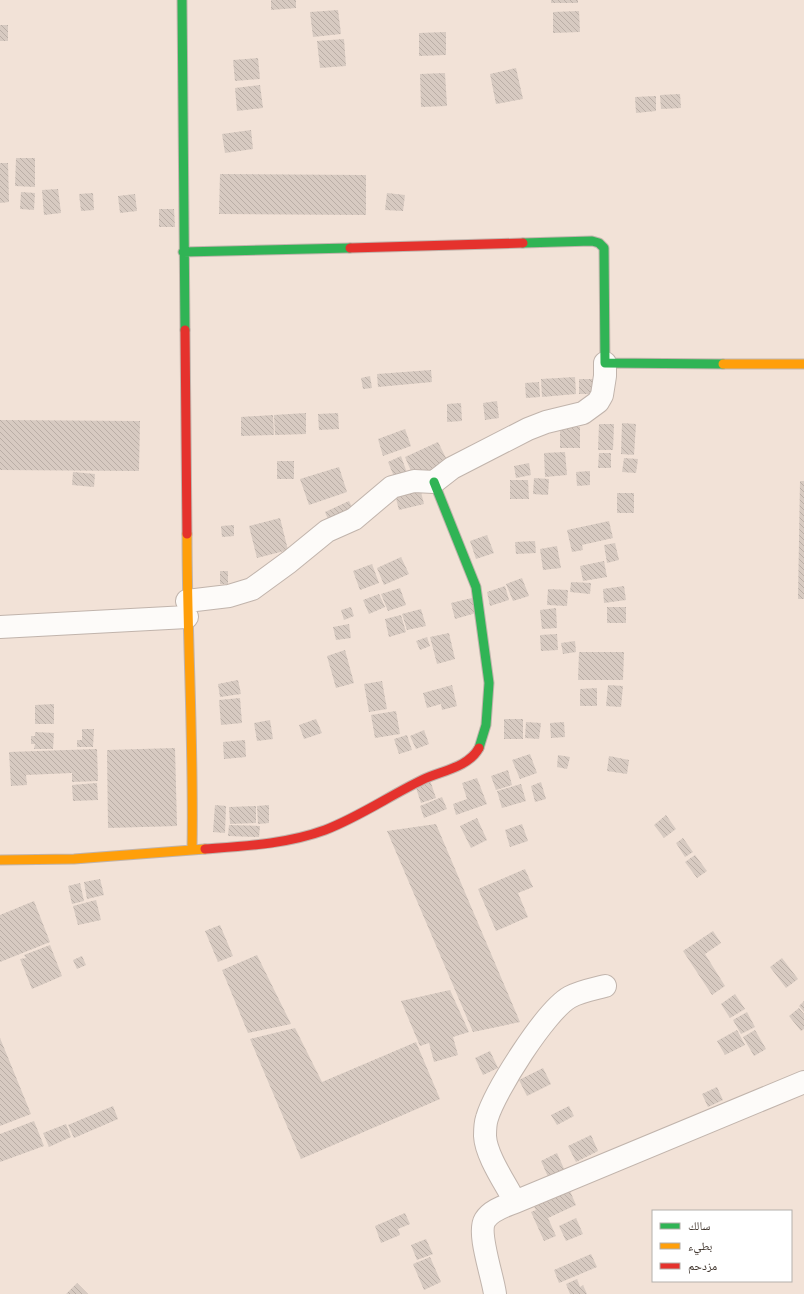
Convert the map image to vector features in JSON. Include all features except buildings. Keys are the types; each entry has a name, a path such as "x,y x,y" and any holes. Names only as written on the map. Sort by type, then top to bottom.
{"street":[{"path":"182,0 187,609 194,810 192,850"},
{"path":"0,627 187,609 252,589 289,562 327,531 354,519 392,487 414,481 434,482 452,468 528,429 546,422 583,413 598,402 604,388 604,248 599,243 183,252"},
{"path":"605,363 804,364"},
{"path":"0,860 37,861 104,859 253,845 306,835 324,830 360,813 422,779 468,760 481,745 489,687 476,587 434,482"},
{"path":"515,1202 486,1145 485,1128 487,1118 500,1090 530,1042 553,1011 570,997 587,990 605,986"},
{"path":"495,1294 483,1233 484,1220 495,1211 804,1082"}],"traffic: fast":[{"path":"182,0 185,330"},
{"path":"523,243 592,241 599,243 604,248 605,363 723,364"},
{"path":"183,252 350,248"},
{"path":"434,482 476,587 489,683 486,725 479,748"}],"traffic: slow":[{"path":"723,364 804,364"},
{"path":"187,534 192,771 192,850"},
{"path":"0,860 74,859 205,849"}],"traffic: jam":[{"path":"350,248 523,243"},
{"path":"185,330 187,534"},
{"path":"205,849 281,841 311,835 325,830 350,819 422,780 461,765 474,755 479,748"}]}
